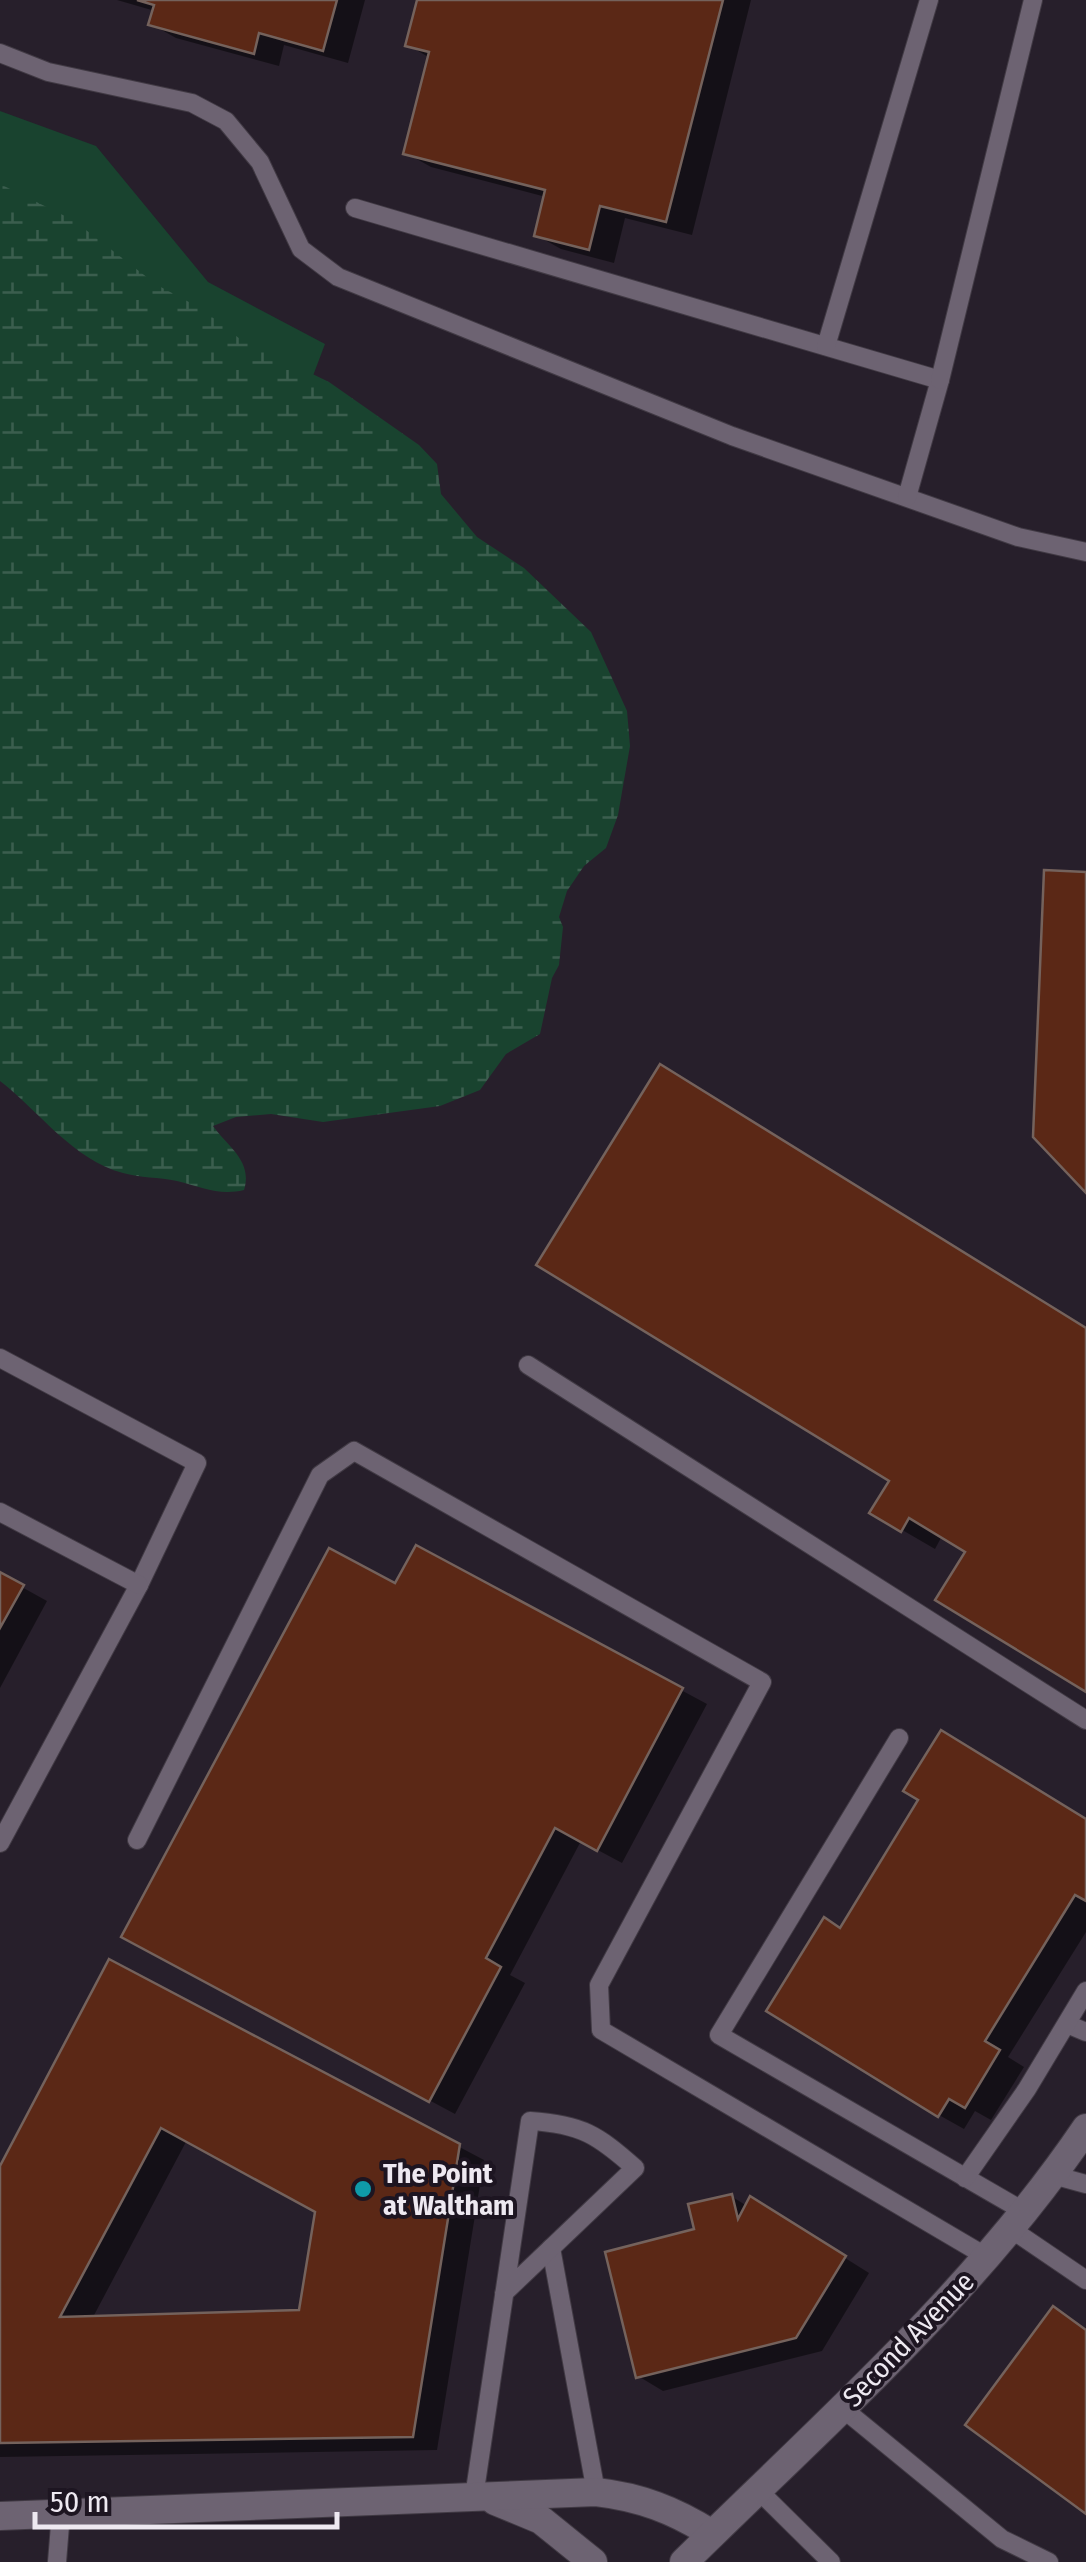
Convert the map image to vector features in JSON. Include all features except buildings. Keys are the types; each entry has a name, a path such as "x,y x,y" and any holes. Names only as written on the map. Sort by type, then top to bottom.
{"street":[{"name":"Second Avenue","path":"684,2562 987,2257 1054,2175 1086,2128"},
{"path":"0,2516 596,2492 664,2507 712,2534"},
{"path":"474,2497 500,2502 541,2520 593,2562"}],"lane":[{"path":"826,346 929,0"},
{"path":"907,497 940,380 1033,0"},
{"path":"0,53 48,72 192,103 226,121 260,162 300,249 338,278 732,436 1018,537 1086,552"},
{"path":"355,208 940,380"},
{"path":"0,1358 197,1464 139,1585 0,1843"},
{"path":"528,1366 1086,1720"},
{"path":"138,1840 320,1475 354,1452 762,1682 600,1985 602,2030 987,2257"},
{"path":"0,1512 139,1585"},
{"path":"899,1738 719,2035 964,2178 1086,2280"},
{"path":"964,2178 1006,2122 1086,1991"},
{"path":"1067,2024 1086,2032"},
{"path":"474,2497 504,2294 530,2121 567,2123 584,2129 636,2168 504,2294"},
{"path":"1054,2175 1086,2184"},
{"path":"551,2248 596,2492"},
{"path":"842,2407 1002,2539 1049,2562"},
{"path":"757,2489 831,2562"},
{"path":"57,2562 61,2513"}],"green space":[{"path":"0,111 96,146 208,282 325,344 212,643 0,582"},
{"path":"0,184 73,220 157,285 202,309 240,339 329,382 419,445 437,464 441,494 477,537 524,568 591,632 627,711 630,746 618,815 606,848 584,866 567,891 559,917 563,927 559,965 552,978 540,1034 506,1054 480,1090 440,1106 323,1122 271,1114 236,1117 213,1126 242,1163 244,1190 218,1191 105,1167 72,1146 0,1081"}],"place":[{"name":"The Point at Waltham","path":"363,2189"}]}
